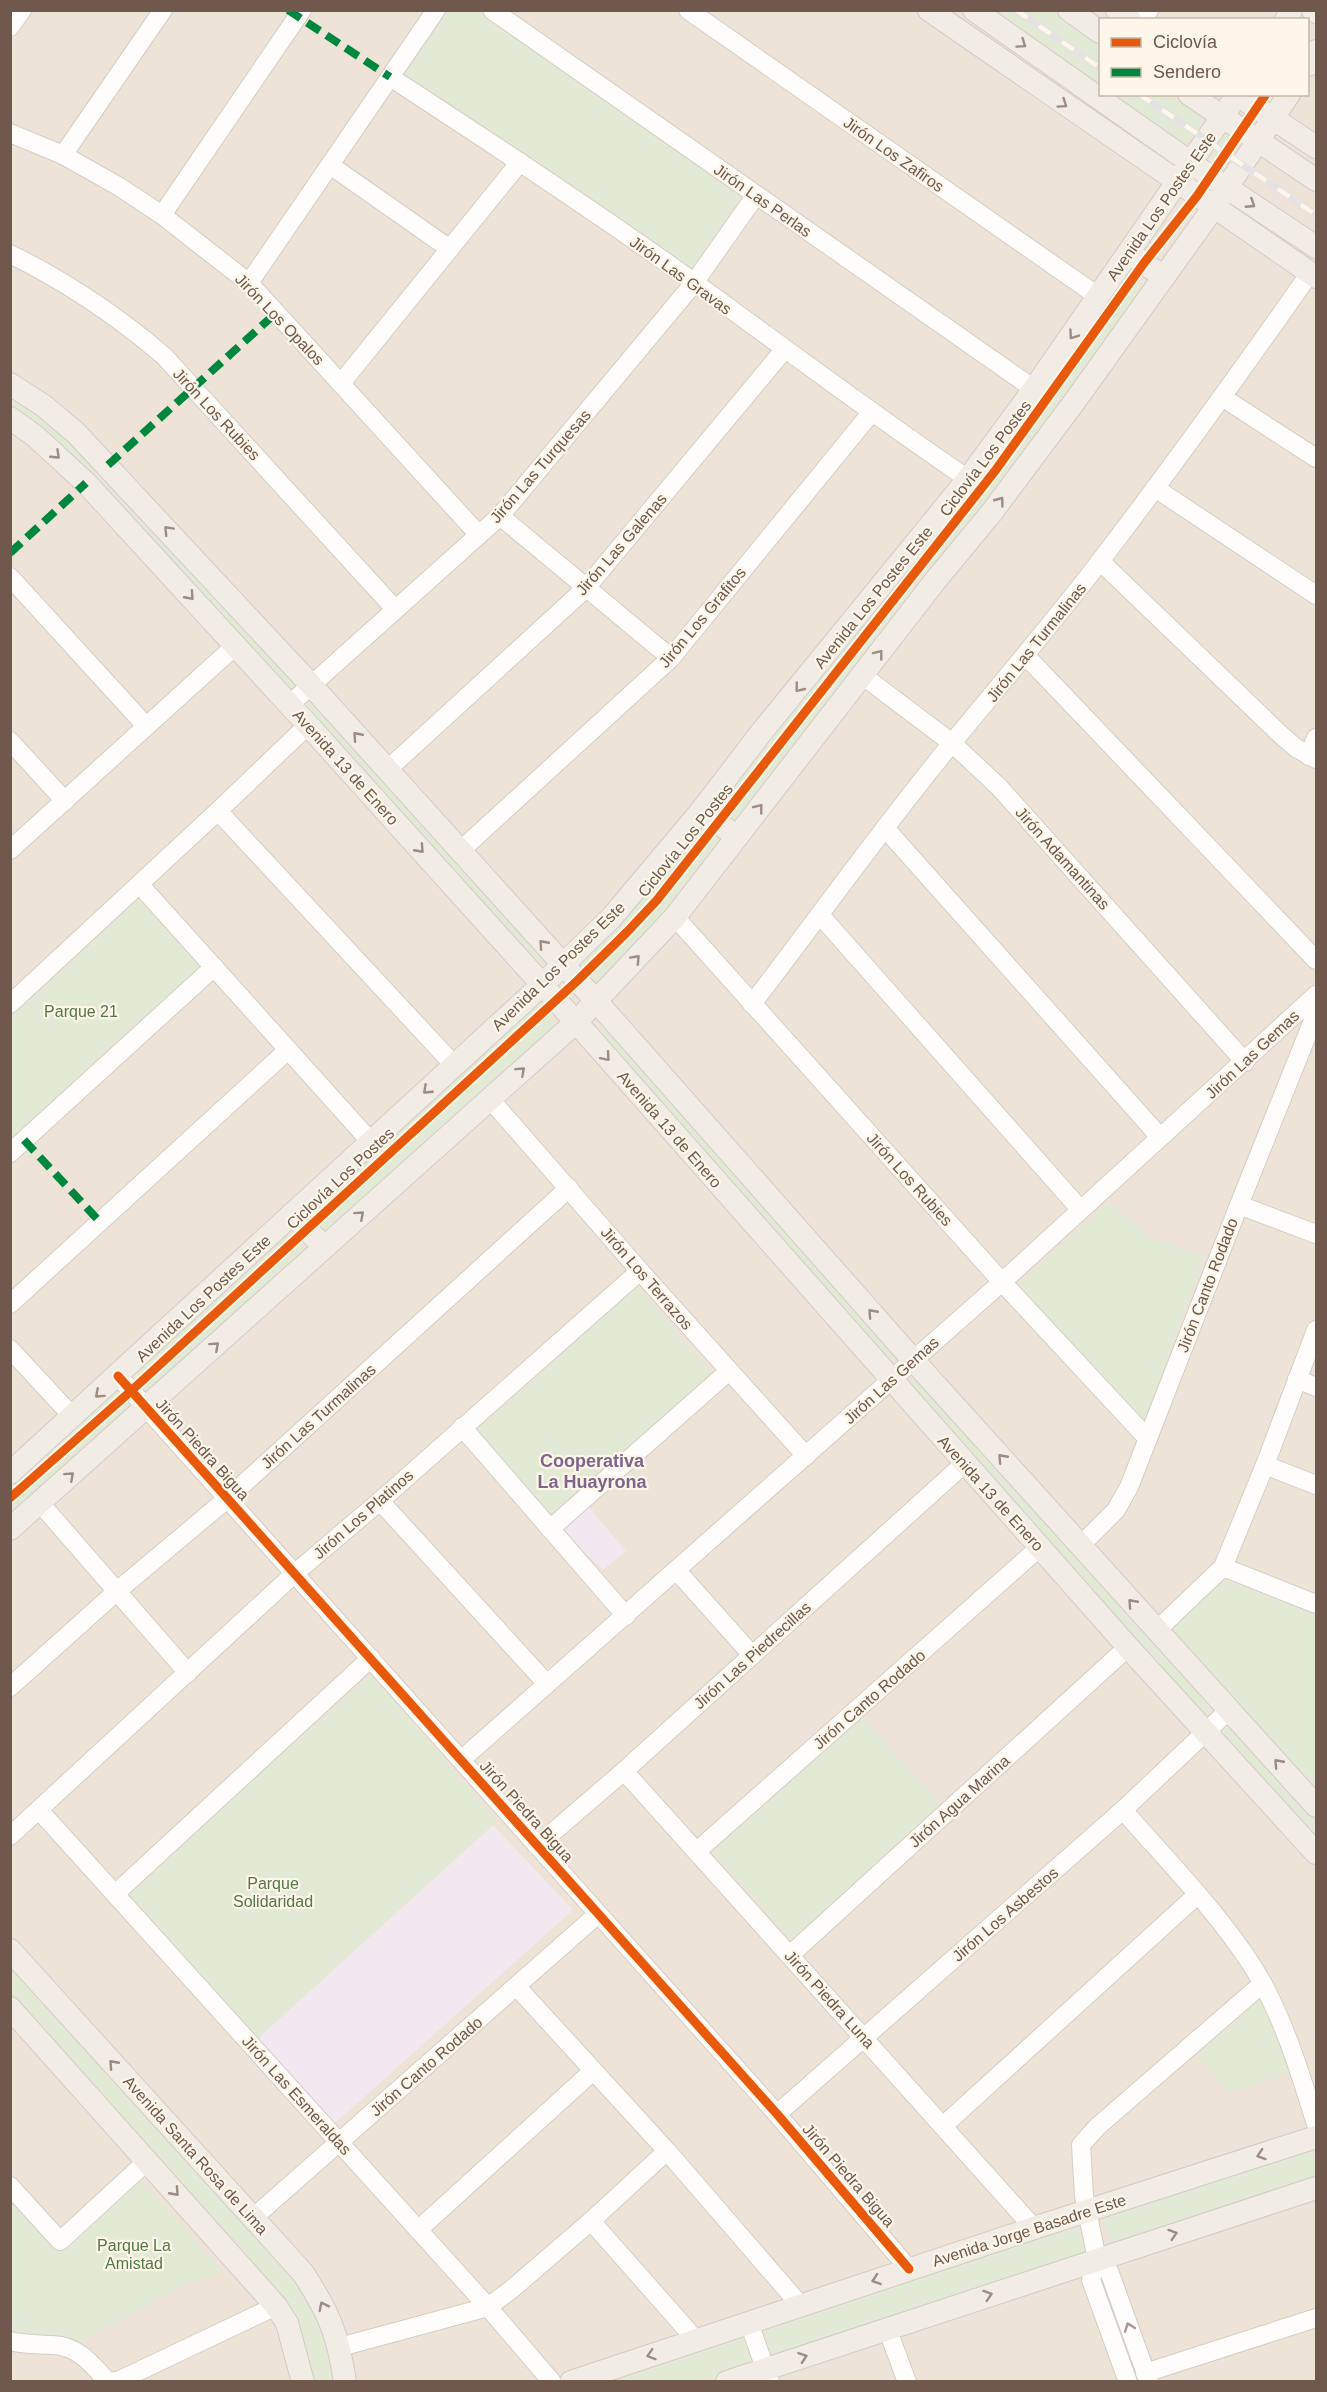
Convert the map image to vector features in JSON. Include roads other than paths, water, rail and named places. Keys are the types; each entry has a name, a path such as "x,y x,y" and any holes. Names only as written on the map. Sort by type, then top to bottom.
{"main road":[{"path":"929,10 1313,275"},
{"path":"974,10 1227,188 1317,247"},
{"path":"1069,10 1099,31"},
{"path":"1192,96 1317,180"},
{"name":"Avenida Los Postes Este","path":"10,1473 563,966 612,917 702,810 760,734 968,479 1099,297 1236,96"},
{"path":"1239,96 1317,147"},
{"path":"10,1529 576,1022 675,917 1013,484 1214,207 1288,96"},
{"path":"1129,253 1164,277"},
{"name":"Avenida 13 de Enero","path":"10,384 44,406 84,441 311,685 597,1002 1080,1546 1229,1710 1315,1800"},
{"name":"Avenida 13 de Enero","path":"10,418 35,436 86,483 308,725 576,1022 1128,1647 1317,1853"},
{"path":"904,559 935,581"},
{"path":"702,810 737,837"},
{"path":"292,1214 324,1247"},
{"name":"Avenida Santa Rosa de Lima","path":"10,1950 303,2273 333,2325 340,2347 345,2382"},
{"path":"10,2008 276,2306 287,2323 303,2382"},
{"name":"Avenida Jorge Basadre Este","path":"571,2382 909,2269 1317,2137"},
{"path":"727,2382 768,2375 887,2328 1317,2188"}],"street":[{"path":"10,27 22,10"},
{"path":"63,155 163,10"},
{"path":"162,215 302,10"},
{"path":"249,283 436,10"},
{"name":"Jirón Las Perlas","path":"492,10 1034,389"},
{"name":"Jirón Los Zafiros","path":"688,10 1099,297"},
{"name":"Jirón Las Gravas","path":"390,77 520,162 694,283 871,413 968,479"},
{"name":"Jirón Los Opalos","path":"10,133 63,155 118,186 162,215 249,283 342,382 479,535"},
{"path":"342,382 520,162"},
{"path":"330,165 450,249"},
{"name":"Jirón Las Turquesas","path":"289,705 501,516 694,283 756,195"},
{"name":"Jirón Los Rubies","path":"10,254 51,275 96,303 164,356 395,609"},
{"name":"Jirón Las Turmalinas","path":"752,1004 885,828 952,743 1026,656 1100,561 1313,275"},
{"name":"Jirón Las Galenas","path":"387,770 586,588 784,350"},
{"path":"1222,397 1317,458"},
{"name":"Jirón Los Grafitos","path":"460,851 671,658 871,413"},
{"path":"1155,488 1317,595"},
{"path":"501,516 671,658"},
{"path":"1100,561 1281,735 1313,758 1317,738"},
{"path":"10,577 146,726"},
{"path":"10,850 235,646"},
{"path":"1026,656 1317,960"},
{"name":"Jirón Adamantinas","path":"862,675 952,743 999,787 1245,1062"},
{"path":"13,996 140,885 308,725"},
{"path":"10,741 65,801"},
{"path":"218,812 454,1065"},
{"path":"885,828 1160,1137"},
{"path":"140,885 371,1142"},
{"path":"820,915 1080,1209"},
{"name":"Jirón Los Rubies","path":"675,917 1002,1282 1148,1439"},
{"path":"10,1153 213,967"},
{"name":"Jirón Las Gemas","path":"461,1760 1002,1282 1317,995"},
{"name":"Jirón Canto Rodado","path":"1080,1546 1116,1510 1129,1487 1317,1013"},
{"path":"10,1304 288,1050"},
{"name":"Jirón Los Terrazos","path":"490,1099 806,1456"},
{"name":"Jirón Las Turmalinas","path":"10,1688 116,1592 228,1498 569,1188"},
{"path":"1239,1205 1317,1234"},
{"name":"Jirón Los Platinos","path":"10,1836 294,1574 640,1271"},
{"path":"1157,1630 1223,1567 1317,1330"},
{"path":"10,1348 73,1417"},
{"path":"550,1529 729,1371"},
{"name":"Jirón Piedra Bigua","path":"118,1376 777,2114 909,2269"},
{"path":"1297,1379 1317,1387"},
{"path":"462,1427 626,1616"},
{"name":"Jirón Las Piedrecillas","path":"537,1846 624,1771 965,1462"},
{"path":"1265,1465 1317,1485"},
{"path":"380,1500 547,1684"},
{"path":"40,1503 188,1673"},
{"name":"Jirón Canto Rodado","path":"697,1851 1040,1547"},
{"path":"1223,1567 1317,1604"},
{"path":"677,1571 752,1655"},
{"name":"Jirón Agua Marina","path":"790,1954 1128,1647"},
{"path":"116,1893 370,1658"},
{"name":"Jirón Los Asbestos","path":"777,2114 1123,1810 1229,1710"},
{"name":"Jirón Piedra Luna","path":"624,1771 1034,2228"},
{"name":"Jirón Las Esmeraldas","path":"39,1810 488,2307 552,2382"},
{"path":"1123,1810 1197,1895 1245,1956 1262,1984 1290,2041 1317,2124"},
{"path":"943,2126 1197,1895"},
{"name":"Jirón Canto Rodado","path":"253,2218 598,1914"},
{"path":"1128,2382 1091,2280 1097,2259 1086,2212 1081,2145 1085,2139 1262,1984"},
{"path":"517,1987 666,2151 801,2306"},
{"path":"418,2230 593,2071"},
{"path":"340,2347 488,2307 591,2221 666,2151"},
{"path":"10,2186 60,2241 147,2161"},
{"path":"591,2221 696,2340"},
{"path":"1097,2259 1109,2271 1147,2377 1317,2318"},
{"path":"10,2341 65,2346 88,2359 112,2381 276,2306"},
{"path":"749,2323 768,2375"},
{"path":"887,2328 907,2382"}],"railway":[{"path":"1016,10 1099,67"},
{"path":"1142,96 1316,215"}],"district":[{"name":"Cooperativa La Huayrona","path":"592,1471"}],"park label":[{"name":"Parque 21","path":"81,1011"},
{"name":"Parque Solidaridad","path":"273,1892"},
{"name":"Parque La Amistad","path":"134,2254"}]}
